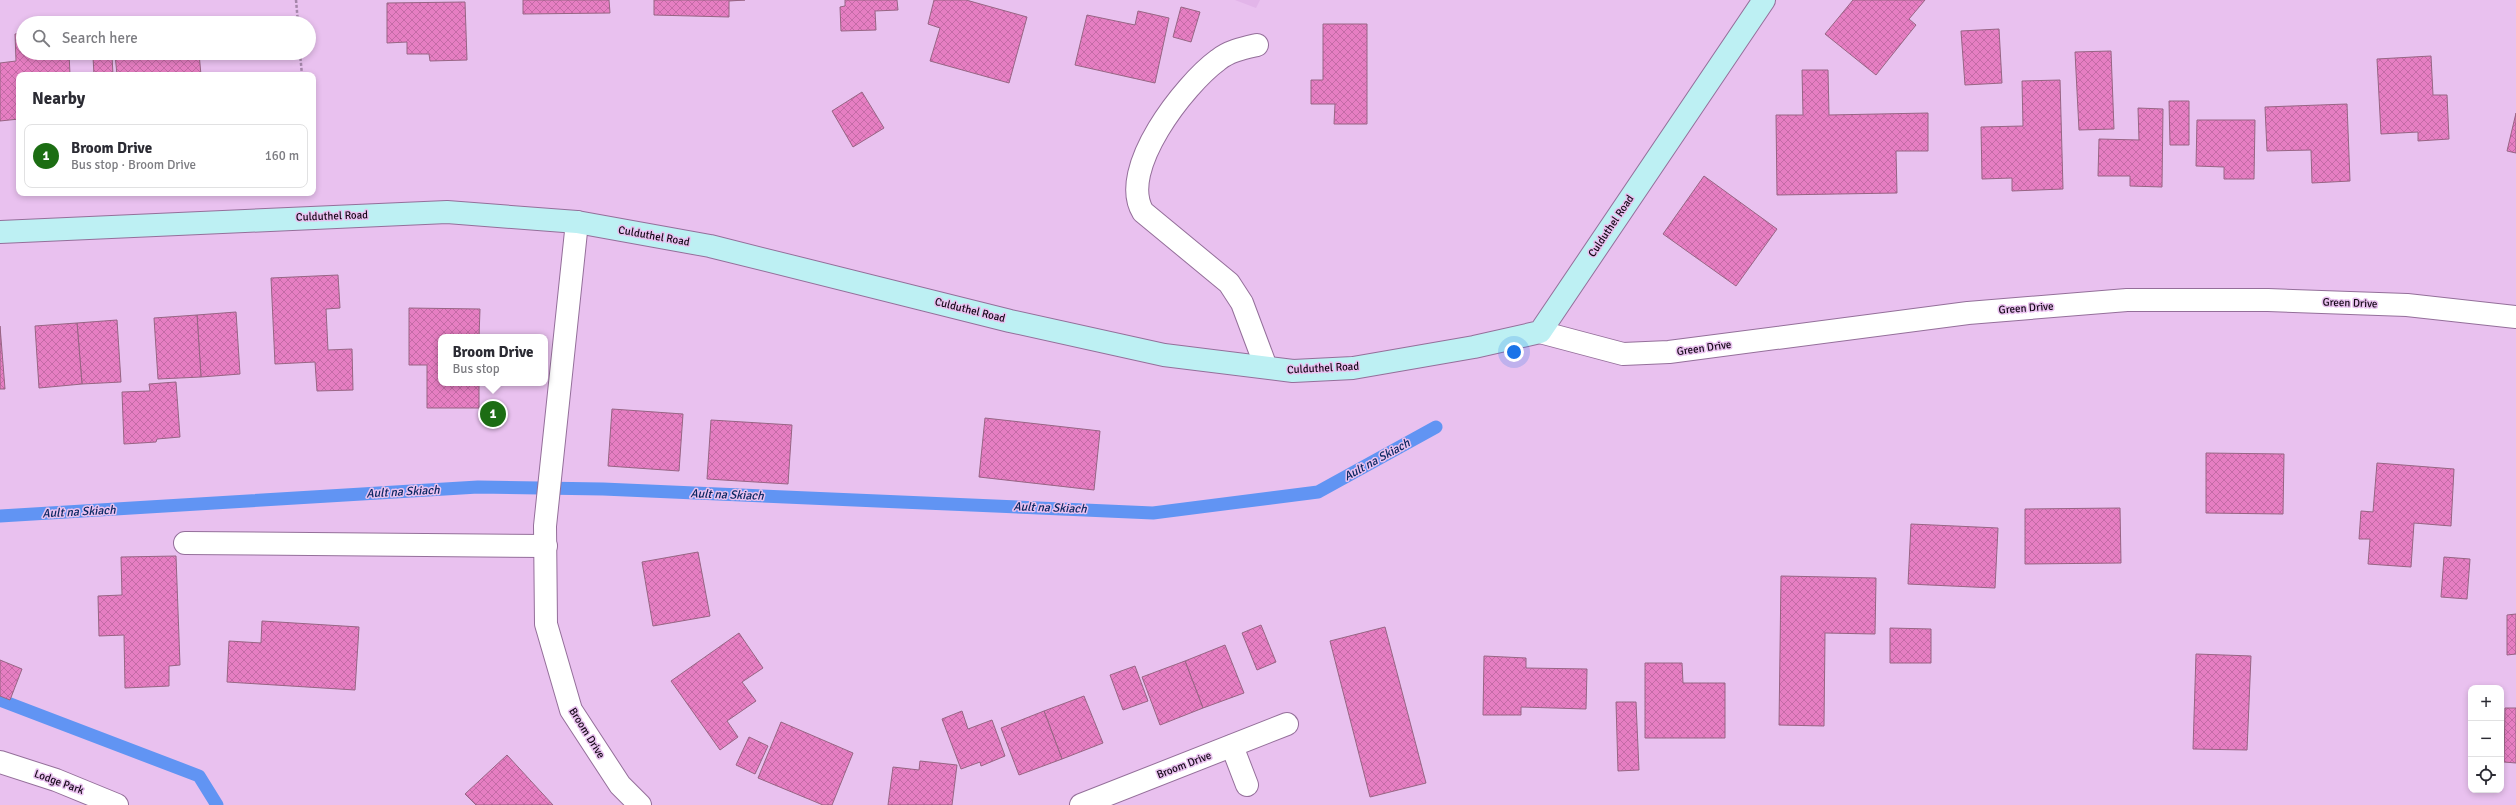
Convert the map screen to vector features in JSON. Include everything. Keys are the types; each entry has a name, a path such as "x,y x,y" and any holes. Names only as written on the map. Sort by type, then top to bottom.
{"main road":[{"name":"Culduthel Road","path":"0,232 447,212 577,222 710,246 1010,320 1164,355 1293,371 1353,368 1474,347 1540,332 1764,0"}],"street":[{"path":"1257,45 1234,51 1218,59 1178,98 1154,137 1140,170 1137,186 1139,206 1143,212 1229,283 1242,303 1266,367"},
{"name":"Broom Drive","path":"577,222 550,462 545,536 546,624 571,710 620,785 640,805"},
{"name":"Green Drive","path":"1540,332 1623,354 1669,352 1968,313 2127,300 2268,300 2406,305 2516,317"},
{"path":"185,543 545,536"},
{"name":"Broom Drive","path":"1081,805 1287,724"},
{"path":"1232,746 1247,785"},
{"name":"Lodge Park","path":"0,762 56,780 116,805"}],"path":[{"path":"296,0 297,16"},
{"path":"301,60 302,72"}],"shaded area":[{"path":"1235,0 1260,0 1256,8"}],"building":[{"path":"523,0 609,0 610,13 523,14"},
{"path":"654,0 745,0 729,1 729,17 654,15"},
{"path":"845,0 897,0 898,10 875,11 876,30 841,31 840,7 845,6"},
{"path":"934,0 966,0 1027,17 1009,83 930,61 940,28 928,24"},
{"path":"1853,0 1925,0 1909,19 1916,25 1876,75 1825,34"},
{"path":"465,2 467,60 430,61 429,54 407,54 407,42 387,43 387,3"},
{"path":"1181,7 1200,12 1191,42 1173,37"},
{"path":"1138,11 1169,18 1155,83 1075,65 1087,15 1135,25"},
{"path":"1323,24 1367,24 1367,124 1334,124 1335,104 1311,104 1311,80 1323,80"},
{"path":"1999,29 2002,83 1965,85 1961,31"},
{"path":"15,34 16,60 69,60 70,72 16,72 16,119 0,121 0,63 16,61"},
{"path":"2111,51 2114,129 2079,130 2075,52"},
{"path":"2431,56 2433,95 2447,95 2449,139 2418,141 2418,132 2381,134 2377,59"},
{"path":"93,60 112,60 113,72 94,72"},
{"path":"116,60 200,60 201,72 117,72"},
{"path":"1802,70 1828,70 1829,115 1928,113 1928,151 1896,151 1897,193 1777,195 1776,115 1803,115"},
{"path":"2060,80 2063,189 2012,191 2012,178 1982,179 1981,127 2023,126 2022,81"},
{"path":"862,92 884,128 853,147 832,111"},
{"path":"2169,101 2189,101 2189,145 2170,145"},
{"path":"2347,104 2350,181 2312,183 2311,150 2267,151 2265,107"},
{"path":"2138,108 2163,109 2162,187 2130,186 2130,176 2098,176 2099,139 2139,140"},
{"path":"2516,113 2516,153 2507,151"},
{"path":"2197,120 2255,120 2254,179 2224,179 2224,167 2196,166"},
{"path":"1704,176 1777,229 1736,286 1663,234"},
{"path":"338,275 340,308 326,309 328,350 352,349 353,390 317,391 315,362 275,364 271,278"},
{"path":"409,308 480,309 479,334 438,334 438,386 479,386 479,408 427,408 427,365 409,365"},
{"path":"236,312 240,374 201,377 197,315"},
{"path":"197,315 201,377 158,379 154,318"},
{"path":"117,320 121,382 82,384 77,323"},
{"path":"77,323 82,384 39,388 35,326"},
{"path":"0,326 5,389 0,389"},
{"path":"176,382 180,437 157,439 156,442 124,444 122,392 150,391 149,384"},
{"path":"612,409 683,414 679,471 608,466"},
{"path":"985,418 1100,431 1094,490 979,477"},
{"path":"711,420 792,425 788,484 707,479"},
{"path":"2206,453 2284,454 2283,514 2206,513"},
{"path":"2377,463 2454,469 2451,526 2414,523 2411,567 2368,564 2370,539 2359,539 2361,511 2373,512"},
{"path":"2120,508 2121,563 2025,564 2025,509"},
{"path":"1911,524 1998,528 1995,588 1908,584"},
{"path":"698,552 710,616 653,626 642,562"},
{"path":"176,556 180,665 169,666 169,686 125,688 124,635 99,636 98,596 122,595 121,557"},
{"path":"2444,557 2470,559 2467,599 2441,597"},
{"path":"1781,576 1876,578 1875,634 1825,633 1824,726 1779,725"},
{"path":"2516,614 2516,654 2507,655 2507,615"},
{"path":"262,621 359,627 355,690 227,682 229,641 261,643"},
{"path":"1261,625 1276,662 1257,670 1242,633"},
{"path":"1385,627 1426,783 1370,797 1330,641"},
{"path":"1890,628 1931,629 1931,663 1890,663"},
{"path":"739,633 763,668 742,682 756,701 727,721 738,737 720,750 671,681"},
{"path":"1225,645 1244,693 1203,708 1185,661"},
{"path":"2196,654 2251,656 2247,750 2193,749"},
{"path":"1484,656 1526,658 1526,668 1587,669 1586,709 1521,707 1521,715 1483,715"},
{"path":"0,660 22,669 10,700 0,696"},
{"path":"1185,661 1203,708 1160,725 1142,677"},
{"path":"1645,663 1682,663 1683,683 1725,683 1725,738 1645,738"},
{"path":"1135,666 1148,701 1123,710 1110,675"},
{"path":"1084,696 1103,743 1062,759 1044,711"},
{"path":"1616,702 1636,702 1639,770 1618,771"},
{"path":"2505,708 2516,708 2516,763 2504,762"},
{"path":"962,711 968,729 992,720 1005,756 981,766 980,762 961,769 942,719"},
{"path":"1044,711 1062,759 1019,775 1001,728"},
{"path":"781,722 853,753 832,805 823,805 758,778"},
{"path":"749,737 768,746 755,774 736,765"},
{"path":"507,755 553,805 476,805 465,794"},
{"path":"920,761 957,765 952,805 888,805 893,767 919,770"}],"waterway":[{"name":"Ault na Skiach","path":"0,516 478,487 603,489 1153,513 1318,492 1436,427"},
{"path":"0,700 199,776 217,805"}],"place":[{"name":"Broom Drive","path":"493,414"}]}
